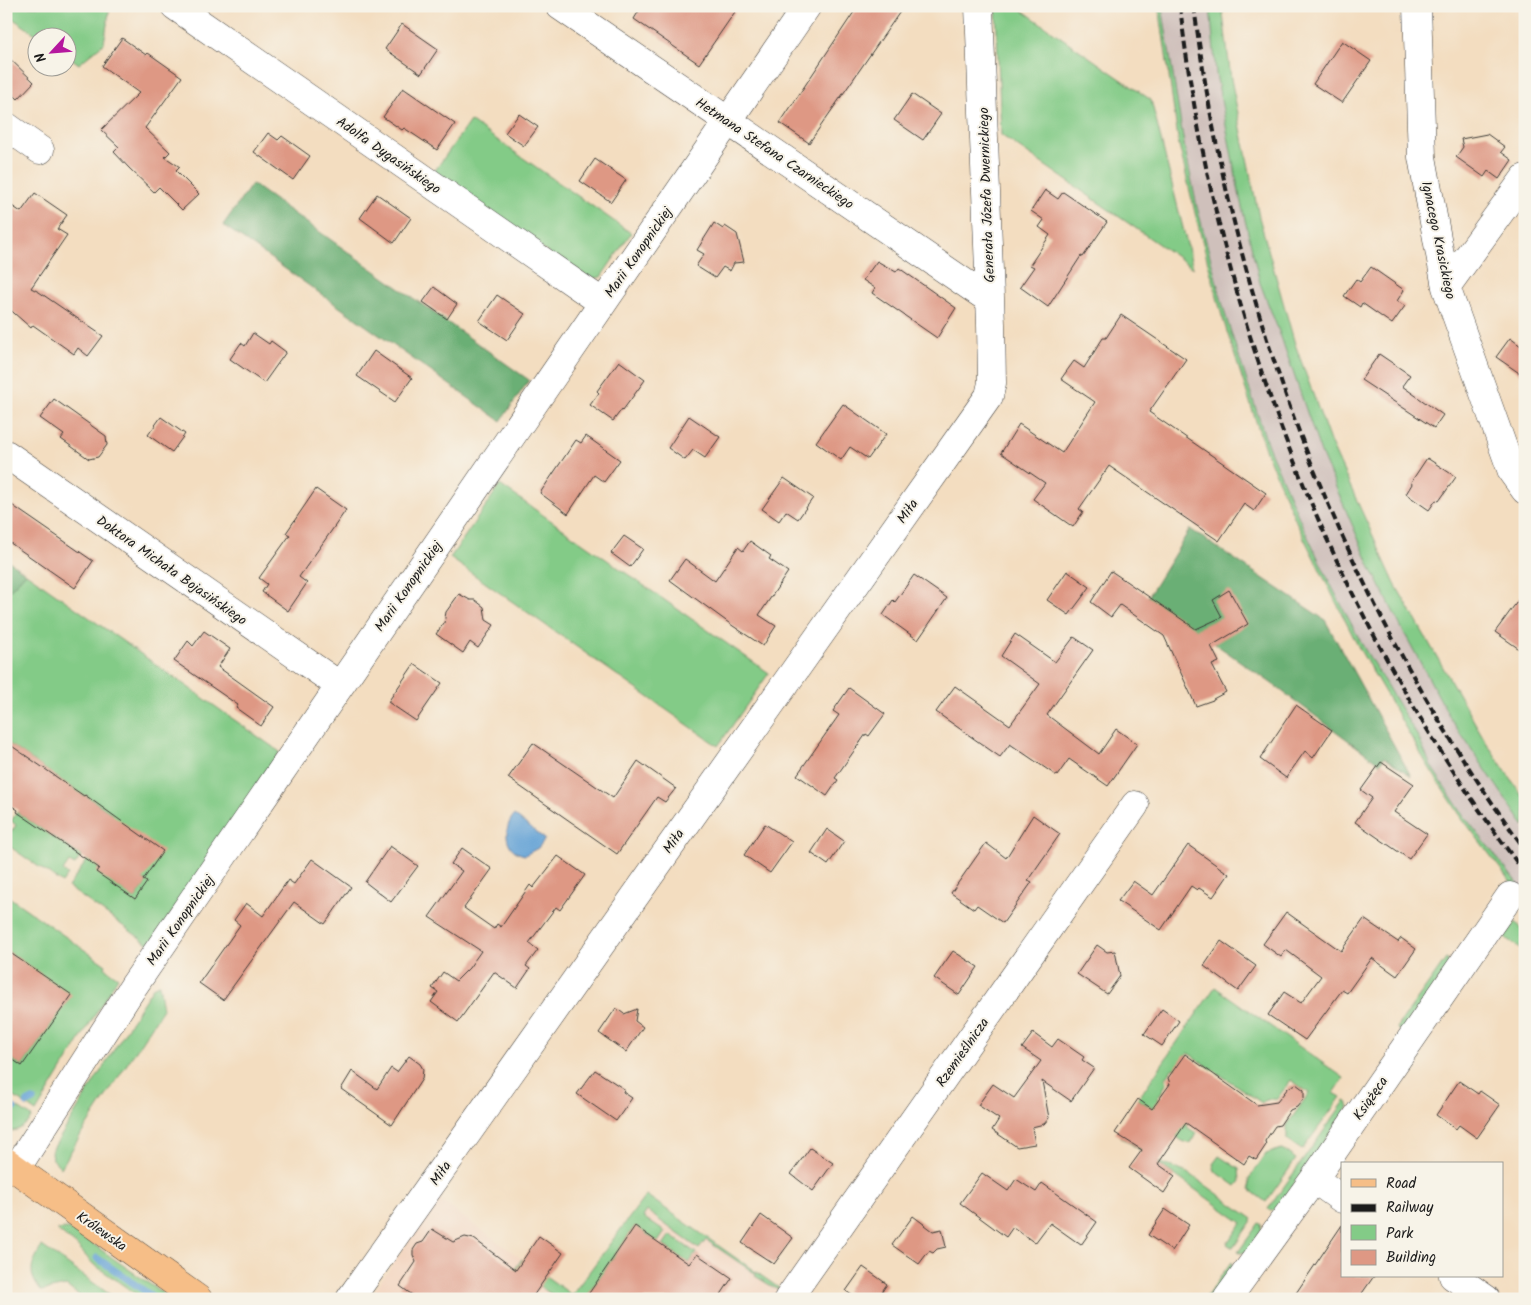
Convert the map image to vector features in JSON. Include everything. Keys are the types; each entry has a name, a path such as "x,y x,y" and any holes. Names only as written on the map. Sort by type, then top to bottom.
{"main road":[{"name":"Królewska","path":"11,1166 198,1299"}],"street":[{"name":"Adolfa Dygasińskiego","path":"175,6 603,303"},
{"name":"Hetmana Stefana Czarnieckiego","path":"560,6 990,300"},
{"name":"Marii Konopnickiej","path":"11,1166 339,685 807,6"},
{"name":"Generała Józefa Dwernickiego","path":"979,6 992,383"},
{"name":"Ignacego Krasickiego","path":"1417,6 1422,157 1446,287 1512,472 1525,490"},
{"path":"6,126 40,150"},
{"path":"1446,287 1525,178"},
{"name":"Miła","path":"350,1299 989,396 992,383"},
{"name":"Doktora Michała Bojasińskiego","path":"6,454 339,685"},
{"name":"Rzemieślnicza","path":"788,1299 1135,805"},
{"name":"Książęca","path":"1228,1299 1314,1179 1510,896"},
{"path":"1314,1179 1341,1198"},
{"path":"1456,1278 1486,1299"}],"shaded area":[{"path":"1162,6 1210,6 1216,74 1241,203 1260,283 1281,337 1321,453 1371,568 1452,720 1525,827 1525,893 1464,816 1431,766 1418,737 1364,648 1332,587 1303,527 1268,446 1226,317 1197,207 1184,144"},
{"path":"646,1195 779,1288 772,1299 369,1299 438,1199 572,1295"}],"green space":[{"path":"6,6 110,6 104,43 79,64 78,28 28,29 6,14"},
{"path":"996,6 1016,6 1151,100 1193,268 1001,135"},
{"path":"1159,6 1162,6 1184,144 1197,207 1226,317 1268,446 1303,527 1364,648 1418,737 1431,766 1464,816 1525,893 1525,901 1462,818 1428,766 1360,650 1299,528 1265,449 1222,316 1196,217 1179,145"},
{"path":"1210,6 1222,6 1231,79 1259,217 1295,344 1331,444 1395,584 1486,742 1525,800 1525,827 1452,721 1371,568 1321,453 1281,337 1260,283 1241,203 1216,74"},
{"path":"470,121 631,233 601,277 586,280 434,172"},
{"path":"252,184 529,380 501,421 223,225"},
{"path":"500,485 769,673 718,746 450,558"},
{"path":"1190,529 1325,620 1411,776 1384,757 1380,764 1271,683 1148,597"},
{"path":"6,559 26,573 6,594"},
{"path":"26,573 280,752 150,945 68,887 88,859 99,867 97,872 135,899 147,882 143,880 111,813 6,742 6,594"},
{"path":"17,812 81,856 75,865 69,862 63,871 68,875 62,883 6,844 6,828 12,831 16,825 11,821"},
{"path":"6,895 106,965 105,968 118,977 36,1112 6,1091 6,1055 22,1066 71,996 6,950"},
{"path":"1516,922 1525,933 1525,952 1504,937"},
{"path":"1446,959 1449,966 1404,1029 1399,1031 1397,1028"},
{"path":"159,984 163,1009 61,1168 52,1158 51,1152 139,1009 154,986"},
{"path":"1215,987 1344,1078 1334,1093 1341,1097 1302,1150 1287,1140 1287,1125 1309,1093 1291,1080 1276,1100 1273,1098 1262,1103 1188,1053 1178,1067 1172,1069 1166,1078 1167,1083 1157,1099 1191,1120 1187,1127 1196,1133 1191,1143 1180,1140 1159,1113 1138,1099"},
{"path":"6,1100 32,1117 18,1130 6,1131"},
{"path":"1345,1101 1349,1107 1276,1210 1270,1211 1268,1209"},
{"path":"1120,1136 1159,1162 1190,1174 1253,1219 1233,1248 1227,1244 1242,1223"},
{"path":"1282,1149 1296,1159 1266,1202 1250,1190 1249,1179 1266,1154"},
{"path":"1219,1156 1239,1169 1240,1181 1236,1186 1215,1171 1213,1164"},
{"path":"646,1195 779,1288 778,1290 755,1276 756,1274 706,1240 699,1249 647,1211 643,1217 665,1232 658,1242 635,1226 585,1299 554,1299 555,1297 528,1278 494,1299 522,1259 572,1295"},
{"path":"1259,1223 1262,1230 1247,1252 1238,1252"},
{"path":"57,1230 73,1230 171,1299 143,1299 93,1264 76,1245"},
{"path":"670,1235 696,1253 689,1263 663,1245"},
{"path":"42,1246 116,1299 84,1299 66,1286 41,1291 34,1279 32,1269"},
{"path":"1231,1262 1234,1269 1213,1299 1205,1299"}],"water":[{"path":"514,815 545,839 538,848 525,855 513,849 508,839 508,827"}],"building":[{"path":"642,6 739,6 699,64 634,19"},
{"path":"858,6 904,6 809,143 780,123"},
{"path":"402,24 438,49 421,74 385,49"},
{"path":"122,38 146,55 148,53 182,77 145,128 170,152 165,157 180,167 176,171 199,194 182,210 159,187 154,192 129,168 114,152 119,147 101,130 139,93 102,66"},
{"path":"1342,41 1371,61 1342,103 1313,84"},
{"path":"6,55 34,82 18,99 6,88"},
{"path":"403,88 455,124 437,150 404,128 402,130 383,117"},
{"path":"912,94 941,114 923,140 894,120"},
{"path":"519,114 538,127 524,146 505,133"},
{"path":"268,133 278,140 282,136 310,156 293,180 254,152"},
{"path":"1487,134 1505,147 1501,152 1512,160 1499,179 1488,171 1484,177 1456,157 1463,147 1461,139"},
{"path":"595,159 626,180 611,202 580,181"},
{"path":"1045,190 1058,199 1063,192 1107,222 1083,257 1081,256 1048,307 1020,287 1034,267 1030,265 1050,235 1039,227 1044,220 1031,211"},
{"path":"35,193 67,215 57,229 67,235 31,288 103,336 88,356 78,348 74,354 33,325 31,328 6,306 6,202 21,212"},
{"path":"377,194 411,218 394,243 360,218"},
{"path":"714,223 723,229 725,226 737,234 744,262 734,263 730,271 723,267 715,278 696,266 704,254 697,250"},
{"path":"877,261 896,272 899,268 956,308 937,338 872,293 875,288 863,280"},
{"path":"1371,267 1404,290 1397,301 1405,306 1392,324 1362,303 1360,307 1344,296 1356,279 1360,282"},
{"path":"434,287 457,304 447,319 423,302"},
{"path":"497,295 525,314 507,340 479,321"},
{"path":"1121,315 1186,359 1149,412 1266,493 1254,511 1244,504 1219,541 1109,466 1079,509 1083,512 1073,527 1033,499 1045,483 1001,453 1019,424 1062,453 1095,402 1061,379 1074,361 1084,368 1103,338 1106,338"},
{"path":"253,333 269,344 271,341 286,352 264,383 230,359 241,343 245,346"},
{"path":"1510,338 1525,349 1525,377 1496,357"},
{"path":"374,351 412,378 395,402 357,376"},
{"path":"1379,354 1410,375 1402,386 1443,415 1434,428 1361,380"},
{"path":"619,361 645,380 613,421 590,405 599,393 597,391"},
{"path":"54,399 106,436 107,445 98,457 89,459 61,439 64,435 40,418"},
{"path":"843,404 886,434 868,459 850,447 841,460 816,442"},
{"path":"689,416 720,437 705,458 693,450 685,460 668,448"},
{"path":"161,417 185,434 172,452 148,435"},
{"path":"586,436 620,460 604,482 594,475 568,514 540,493 576,440 581,443"},
{"path":"1427,458 1456,477 1439,501 1436,500 1429,510 1406,494 1412,484 1411,482"},
{"path":"784,478 813,498 798,519 786,511 779,521 762,509"},
{"path":"316,489 346,510 299,577 307,583 288,611 262,592 267,584 259,578 290,535 286,533"},
{"path":"6,501 93,561 75,588 6,540"},
{"path":"624,536 643,549 630,567 611,553"},
{"path":"750,541 771,556 769,559 788,572 759,615 776,626 763,646 670,580 685,559 715,581 738,547 743,551"},
{"path":"1067,571 1090,587 1069,615 1047,600"},
{"path":"1111,571 1196,629 1222,617 1213,600 1229,590 1248,624 1211,646 1219,662 1212,665 1226,692 1213,700 1196,706 1164,636 1120,605 1111,617 1091,602"},
{"path":"914,575 947,598 918,640 883,615 893,600 895,602"},
{"path":"1525,591 1525,653 1495,632"},
{"path":"459,594 470,600 475,600 484,607 486,620 494,625 478,648 470,642 463,653 436,634 444,623 446,612"},
{"path":"204,631 230,649 218,667 274,707 261,726 236,708 238,705 174,661 188,641 193,646"},
{"path":"1015,634 1055,662 1074,637 1093,650 1047,715 1099,754 1116,729 1137,744 1108,786 1069,759 1057,776 1010,744 1000,757 936,712 955,686 1010,725 1040,684 1001,656"},
{"path":"414,664 442,683 416,721 388,702"},
{"path":"849,688 885,714 869,736 866,734 835,778 838,780 827,796 797,775 839,715 833,711"},
{"path":"1296,705 1332,730 1313,758 1305,751 1286,778 1260,759"},
{"path":"6,742 85,795 163,851 143,880 147,882 135,899 96,872 99,868 17,812 18,810 6,802"},
{"path":"533,743 613,798 638,761 676,788 665,802 657,797 617,854 508,778"},
{"path":"1381,762 1414,784 1394,812 1427,834 1409,859 1355,822 1372,798 1361,790"},
{"path":"1033,815 1060,834 1028,880 1032,882 1003,923 977,905 974,909 951,893 986,843 1006,858"},
{"path":"765,824 792,842 770,873 744,855"},
{"path":"827,829 844,841 828,865 811,853"},
{"path":"1188,845 1229,874 1213,897 1199,888 1197,890 1191,886 1161,930 1118,901 1133,881 1153,895"},
{"path":"390,846 418,866 391,902 365,882"},
{"path":"462,848 492,869 464,908 494,929 497,924 501,927 530,885 533,888 558,856 585,875 560,910 556,907 529,943 538,950 526,966 530,969 517,988 494,972 458,1022 431,1002 438,992 432,988 443,972 456,981 469,968 481,951 429,917 462,871 451,864"},
{"path":"312,859 351,887 325,924 294,902 223,1000 199,983 240,925 234,920 246,903 263,916 288,880 294,884"},
{"path":"1286,912 1341,951 1364,919 1398,942 1401,938 1416,949 1397,976 1372,958 1347,993 1342,990 1305,1040 1268,1015 1284,992 1301,1003 1321,976 1286,950 1281,957 1263,944"},
{"path":"1221,941 1256,966 1238,991 1204,966"},
{"path":"1097,945 1107,952 1115,951 1120,976 1107,994 1077,974"},
{"path":"6,950 72,995 22,1066 6,1055"},
{"path":"953,951 978,967 959,995 934,978"},
{"path":"616,1008 624,1014 637,1009 635,1021 643,1027 626,1052 599,1033"},
{"path":"1162,1009 1179,1021 1162,1046 1144,1034"},
{"path":"1033,1033 1052,1047 1058,1039 1084,1057 1082,1060 1094,1068 1071,1101 1042,1081 1049,1118 1044,1124 1032,1127 1035,1144 1017,1147 992,1130 999,1119 978,1105 993,1084 1014,1098 1041,1061 1022,1048"},
{"path":"1185,1054 1257,1105 1277,1102 1288,1088 1296,1084 1304,1090 1304,1098 1297,1107 1290,1110 1280,1125 1275,1126 1256,1160 1249,1156 1244,1164 1186,1123 1158,1164 1175,1176 1164,1193 1129,1168 1142,1150 1115,1133 1138,1099 1152,1109 1170,1084 1168,1078"},
{"path":"409,1056 420,1064 423,1069 422,1079 392,1125 341,1089 352,1071 377,1089 391,1068 397,1072"},
{"path":"595,1070 624,1089 623,1092 632,1098 616,1121 577,1094"},
{"path":"1459,1081 1478,1094 1480,1091 1500,1105 1477,1138 1459,1125 1456,1129 1436,1115"},
{"path":"810,1148 833,1163 813,1191 791,1174"},
{"path":"982,1173 1008,1191 1016,1179 1036,1192 1042,1183 1097,1222 1081,1245 1050,1223 1035,1243 1013,1227 1006,1237 960,1203"},
{"path":"1165,1209 1189,1225 1172,1251 1148,1235"},
{"path":"761,1215 793,1238 774,1264 742,1243"},
{"path":"913,1216 933,1231 942,1229 946,1247 937,1249 933,1253 929,1251 919,1264 892,1245"},
{"path":"635,1226 689,1264 697,1254 732,1278 718,1299 585,1299"},
{"path":"1341,1226 1341,1278 1373,1278 1358,1299 1292,1299"},
{"path":"432,1229 453,1242 465,1237 474,1239 516,1270 539,1236 563,1253 531,1299 418,1299 400,1286 416,1262 413,1250 417,1244 423,1242"},
{"path":"863,1267 887,1284 877,1299 857,1299 846,1291"}],"waterway":[{"path":"27,1103 33,1100"},
{"path":"6,1110 14,1108"},
{"path":"97,1258 156,1299"}],"railway":[{"path":"1180,6 1197,123 1222,238 1255,352 1295,463 1342,571 1396,676 1457,777 1525,873"},
{"path":"1194,6 1212,119 1236,231 1267,341 1306,448 1350,554 1402,656 1460,754 1525,849"}]}
